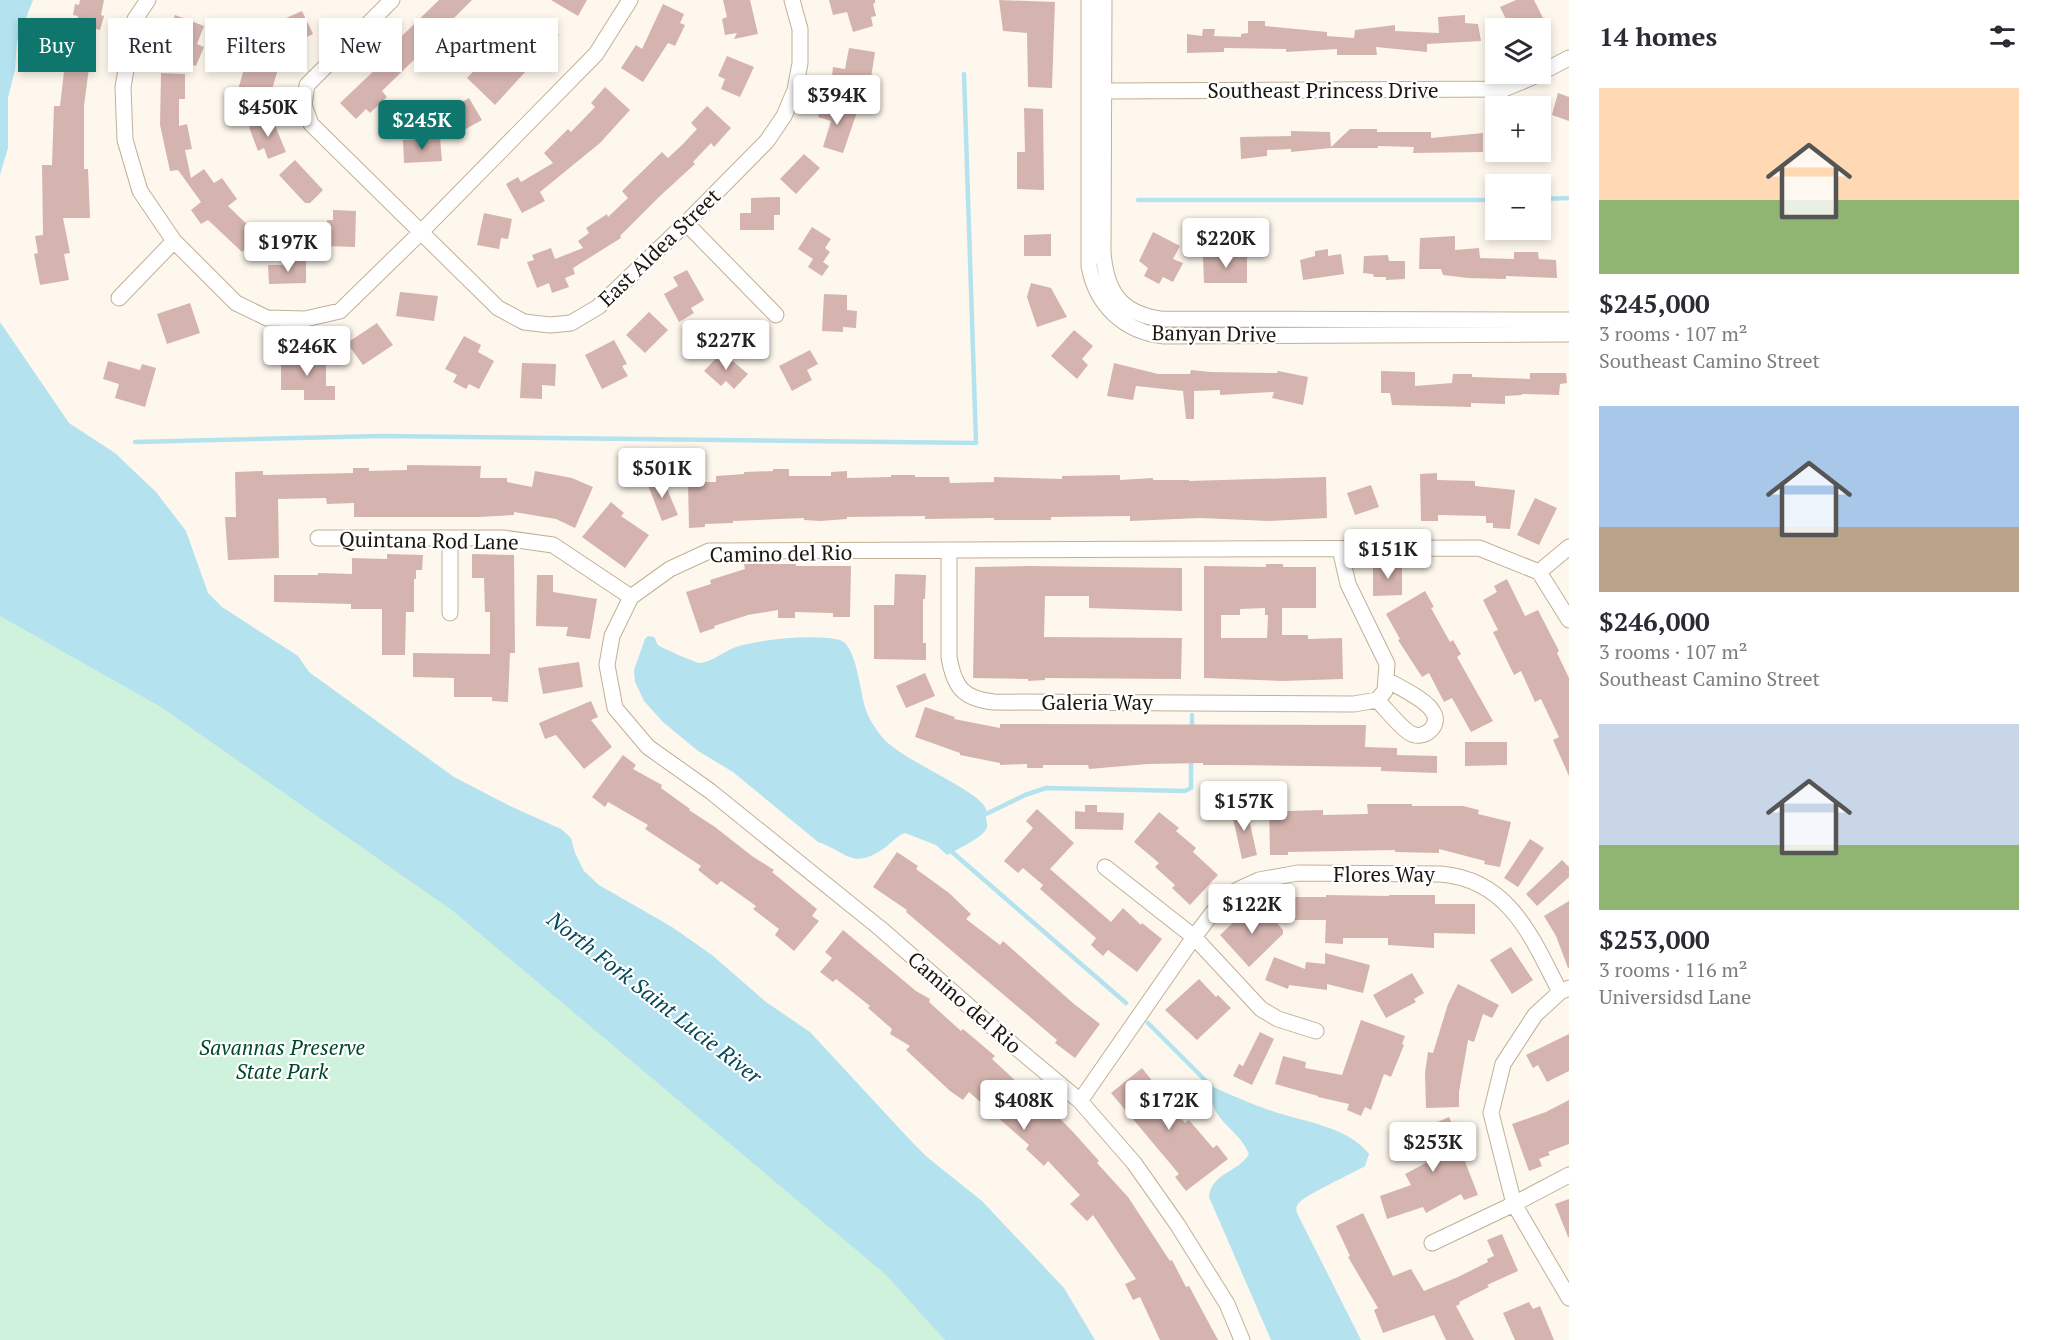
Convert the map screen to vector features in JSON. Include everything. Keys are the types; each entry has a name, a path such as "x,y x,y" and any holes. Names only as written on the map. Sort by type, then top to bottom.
{"street":[{"path":"148,0 135,19 123,87 125,140 140,191 174,242 236,303 267,318 305,319 340,310 420,233 596,54 630,0"},
{"name":"East Aldea Street","path":"392,0 322,68 308,85 304,105 310,124 498,308 524,322 550,326 571,322 598,307 686,224 767,141 784,116 795,90 800,63 800,29 792,0"},
{"name":"Banyan Drive","path":"1089,0 1096,186 1109,284 1121,303 1139,314 1154,318 1569,334"},
{"name":"Banyan Drive","path":"1104,0 1104,91 1088,253 1091,278 1095,289 1113,314 1132,327 1164,336 1569,320"},
{"name":"Southeast Princess Drive","path":"1551,67 1569,58"},
{"name":"Southeast Princess Drive","path":"1104,91 1504,89 1515,84"},
{"path":"686,224 776,315"},
{"path":"119,298 174,242"},
{"path":"1150,333 1154,318"},
{"name":"Quintana Rod Lane","path":"318,537 503,538 553,545 631,597"},
{"path":"450,539 450,613"},
{"path":"1569,547 1539,572 1569,621"},
{"name":"Camino del Rio","path":"1242,1340 1227,1304 1178,1224 1134,1163 1080,1101 881,929 710,791 648,747 615,708 607,665 612,636 631,597 670,569 709,551 1479,548 1539,572"},
{"path":"1340,549 1348,584 1387,664 1385,691 1377,700 1409,733 1419,736 1428,733 1434,727 1436,718 1433,711 1424,702 1387,680"},
{"name":"Galeria Way","path":"950,551 949,657 953,675 961,690 974,699 994,702 1330,704 1354,704 1377,700"},
{"path":"1105,867 1194,937 1261,1009 1278,1019 1316,1031"},
{"name":"Flores Way","path":"1080,1101 1194,937 1228,895 1248,884 1271,877 1298,873 1451,875 1477,882 1507,905 1519,918 1565,990"},
{"path":"1565,990 1535,1015 1503,1064 1491,1113 1514,1204 1569,1298"},
{"path":"1432,1243 1569,1175"}],"green space":[{"name":"Savannas Preserve State Park","path":"0,544 1043,1340 0,1340"}],"water":[{"path":"0,0 33,0 26,18 18,18 15,70 8,98 8,148 0,175"},
{"name":"North Fork Saint Lucie River","path":"0,322 69,423 115,453 156,492 186,531 208,593 222,607 298,656 309,672 454,777 561,829 571,838 584,871 599,885 672,927 712,955 766,1002 810,1032 911,1141 927,1157 982,1201 1064,1288 1095,1340 945,1340 885,1274 453,911 161,707 0,616"},
{"path":"648,636 654,637 658,645 699,663 736,647 759,642 803,637 840,640 846,644 854,660 867,714 882,737 891,746 970,793 981,802 986,810 985,831 970,843 947,855 936,845 905,833 872,855 856,859 818,842 733,772 698,751 663,722 644,701 635,682 634,670"},
{"path":"1211,1086 1264,1108 1337,1131 1349,1137 1369,1154 1365,1166 1309,1195 1296,1208 1361,1340 1271,1340 1209,1197 1215,1183 1239,1165 1249,1154 1238,1137 1219,1116 1211,1098"}],"building":[{"path":"80,0 104,0 101,15 104,16 100,30 96,29 96,18 78,18 78,16 73,15 75,4 79,5"},
{"path":"439,0 472,0 454,18 420,18"},
{"path":"551,0 587,0 578,16"},
{"path":"723,0 750,0 758,34 734,39 737,33 725,35 722,19 727,17"},
{"path":"829,0 875,0 873,4 876,16 871,17 873,26 853,32 847,12 833,15"},
{"path":"999,0 1055,2 1052,88 1028,87 1027,33 1003,31"},
{"path":"1516,0 1534,0 1543,18 1506,18 1500,7"},
{"path":"663,4 684,14 680,23 685,25 675,46 668,43 643,82 621,68 636,45 642,49"},
{"path":"302,11 305,18 286,18"},
{"path":"1465,15 1465,23 1478,24 1481,41 1427,44 1427,52 1376,47 1377,55 1337,55 1337,49 1286,52 1286,49 1224,48 1224,52 1187,53 1187,34 1202,36 1203,29 1215,29 1214,36 1241,37 1241,34 1248,33 1248,21 1265,21 1265,26 1327,32 1327,36 1354,38 1355,30 1395,25 1395,31 1439,33 1438,17"},
{"path":"307,21 313,34 307,37"},
{"path":"193,22 204,26 197,44 204,47 196,66 193,65"},
{"path":"414,24 414,60 402,72 402,36"},
{"path":"849,48 875,52 869,91 831,85 833,67 845,69"},
{"path":"727,56 754,67 740,97 721,89 725,79 718,76"},
{"path":"64,72 88,72 84,106 84,169 88,169 90,218 63,218 70,253 64,254 69,280 40,285 34,254 38,253 35,236 43,235 42,165 52,165 54,106 60,106"},
{"path":"243,72 277,72 271,93 259,90 256,99 237,93"},
{"path":"373,72 402,72 382,91 387,97 370,113 366,109 356,119 340,103"},
{"path":"473,72 525,72 495,105 467,78"},
{"path":"161,73 185,74 185,99 179,99 179,126 187,124 192,149 185,150 191,178 204,169 214,183 222,178 237,199 228,206 258,235 242,252 208,220 201,224 191,210 201,202 178,170 170,171 160,125"},
{"path":"605,87 630,110 600,143 540,192 545,201 522,213 506,184 518,177 521,182 553,163 544,153 568,129 571,132 595,107 591,103"},
{"path":"1558,93 1569,97 1569,121 1552,115"},
{"path":"469,98 482,120 451,137 439,115"},
{"path":"823,101 857,112 843,153 823,147 831,121 818,117"},
{"path":"707,106 731,128 714,147 711,143 693,162 695,164 620,236 621,238 573,268 575,274 565,278 569,287 552,293 549,283 537,288 527,262 534,260 532,255 551,248 555,259 583,248 578,241 589,233 586,228 607,214 608,217 628,198 622,191 662,152 668,158 683,144 697,129 691,123"},
{"path":"1024,108 1043,109 1044,190 1017,189 1017,152 1025,152"},
{"path":"272,118 286,152 268,159 264,148 258,151 249,127"},
{"path":"1350,129 1377,129 1377,132 1431,132 1431,138 1483,133 1483,152 1413,153 1414,147 1378,146 1378,148 1331,148 1291,152 1291,149 1267,150 1267,156 1241,159 1240,137 1291,136 1291,131 1330,132 1331,147"},
{"path":"440,138 442,161 404,163 403,140"},
{"path":"804,154 820,168 796,194 780,179"},
{"path":"295,160 323,190 310,203 305,203 279,175"},
{"path":"780,197 780,215 774,215 774,230 740,230 740,213 751,213 751,198"},
{"path":"333,210 356,211 355,247 326,246 327,220 333,220"},
{"path":"484,213 512,219 508,239 501,238 499,249 477,245"},
{"path":"812,227 831,239 825,248 830,252 823,262 829,266 822,276 808,267 813,259 798,249"},
{"path":"1153,232 1180,246 1173,259 1183,263 1173,282 1163,277 1159,284 1144,276 1148,268 1139,261"},
{"path":"1051,234 1051,256 1024,256 1024,235"},
{"path":"1455,236 1455,250 1479,248 1480,258 1514,259 1514,252 1538,252 1539,259 1556,260 1557,278 1506,276 1506,279 1468,278 1443,275 1441,269 1419,269 1420,238"},
{"path":"1328,249 1328,256 1341,254 1344,274 1303,280 1300,260 1315,256 1315,251"},
{"path":"1247,255 1247,283 1204,283 1203,257"},
{"path":"1388,255 1389,261 1405,261 1405,279 1386,280 1386,277 1374,277 1373,274 1363,273 1364,256"},
{"path":"283,261 306,261 306,283 269,284 268,265 283,265"},
{"path":"687,270 704,300 691,308 694,313 679,322 664,294 678,286 673,277"},
{"path":"1031,283 1051,288 1067,317 1037,327 1027,297"},
{"path":"400,292 438,296 434,321 396,316"},
{"path":"824,294 847,295 847,310 857,311 856,328 843,327 843,332 822,331"},
{"path":"190,303 200,333 167,344 157,314"},
{"path":"649,312 668,330 645,353 626,335"},
{"path":"377,323 393,345 363,365 347,343"},
{"path":"1074,330 1093,346 1082,359 1088,365 1077,379 1051,356"},
{"path":"464,336 481,345 478,352 494,361 479,389 469,384 466,389 453,382 457,375 445,369"},
{"path":"614,340 627,364 622,366 628,376 602,389 585,355"},
{"path":"810,350 818,364 807,370 812,380 792,391 779,366"},
{"path":"722,352 748,374 734,389 726,381 721,386 704,371"},
{"path":"307,355 326,355 326,386 335,386 335,400 304,400 304,390 281,390 281,357 307,357"},
{"path":"108,361 140,370 142,364 156,368 145,407 115,398 119,384 103,379"},
{"path":"522,363 556,364 555,386 542,385 542,399 520,398"},
{"path":"1114,363 1158,374 1190,374 1191,370 1277,373 1278,371 1308,377 1303,405 1272,398 1274,392 1220,395 1220,390 1194,391 1194,419 1186,419 1183,391 1136,386 1133,400 1107,396"},
{"path":"1381,371 1415,372 1415,386 1452,383 1453,374 1530,379 1530,373 1566,373 1567,383 1560,384 1559,395 1505,396 1505,404 1471,403 1471,407 1392,405 1390,393 1381,393"},
{"path":"407,465 481,466 480,478 507,478 507,482 532,487 535,471 572,478 593,487 575,528 556,519 514,512 514,515 479,517 354,517 354,503 327,504 326,498 278,499 279,558 228,560 225,517 236,517 235,472 263,471 263,475 353,473 353,468 369,468 369,471 407,470"},
{"path":"773,469 789,469 789,476 831,476 831,472 847,471 847,478 891,477 891,475 949,477 950,483 994,482 994,477 1062,479 1062,476 1120,475 1120,480 1153,478 1153,480 1189,481 1326,477 1327,518 1269,521 1200,518 1130,521 1130,516 1051,517 1051,520 925,519 925,516 847,517 847,519 820,521 804,520 804,518 733,521 733,523 705,524 705,527 689,528 688,482 716,482 716,476 773,471"},
{"path":"1437,473 1437,480 1475,481 1475,486 1515,490 1510,529 1493,528 1493,523 1486,523 1486,516 1438,515 1438,521 1421,521 1420,474"},
{"path":"662,477 678,515 662,521 647,483"},
{"path":"1371,485 1379,507 1355,515 1347,493"},
{"path":"1535,498 1557,508 1539,545 1517,535"},
{"path":"611,502 624,513 621,516 649,535 625,568 582,537"},
{"path":"387,554 423,555 422,570 416,570 416,579 414,579 414,612 406,612 405,655 382,655 382,609 351,609 351,604 274,602 274,575 352,574 352,558 387,559"},
{"path":"472,554 514,555 515,653 510,653 508,702 492,701 492,697 454,697 454,678 413,677 413,653 490,654 490,612 485,612 484,578 472,578"},
{"path":"761,562 761,564 796,564 796,566 851,566 850,617 833,617 833,613 795,612 795,618 778,618 778,610 748,615 700,633 686,592 711,584 710,580 745,569 744,564"},
{"path":"1402,563 1402,595 1373,596 1373,564"},
{"path":"1266,564 1283,564 1283,567 1316,567 1316,608 1282,608 1282,635 1308,635 1308,639 1342,638 1343,679 1282,681 1204,678 1204,566 1266,567","holes":["1265,608 1265,615 1268,615 1267,638 1221,638 1221,615 1240,615 1240,609"]},
{"path":"975,567 1182,568 1182,611 1089,608 1089,596 1045,596 1044,637 1182,638 1181,679 1045,678 1045,680 1028,681 1028,679 973,678"},
{"path":"895,574 926,575 925,599 923,599 923,643 926,643 926,660 874,659 874,605 894,605"},
{"path":"537,575 553,575 553,592 597,599 590,639 566,636 568,627 536,626"},
{"path":"1507,579 1525,616 1538,610 1559,651 1557,653 1569,678 1569,776 1553,740 1559,737 1541,699 1535,702 1521,671 1514,675 1493,632 1498,630 1483,600 1497,592 1494,586"},
{"path":"1425,591 1434,607 1431,608 1450,642 1453,640 1461,654 1457,657 1493,721 1471,732 1452,698 1444,702 1429,673 1422,677 1398,640 1400,639 1386,614"},
{"path":"579,662 583,687 543,694 538,668"},
{"path":"925,673 935,696 906,708 896,686"},
{"path":"591,701 598,717 591,720 612,747 584,769 556,735 545,739 539,723"},
{"path":"925,707 955,717 954,719 1000,728 1000,724 1366,725 1365,747 1397,748 1397,755 1437,756 1437,773 1381,771 1381,767 1203,765 1203,763 1148,764 1089,769 1088,765 1043,765 1043,768 1027,768 1027,764 1000,765 1000,763 960,755 960,753 915,737"},
{"path":"1465,742 1507,742 1507,765 1465,766"},
{"path":"623,755 636,765 633,769 662,785 661,788 689,810 774,870 772,872 817,909 812,916 819,921 794,951 775,935 779,929 753,909 756,906 721,881 717,885 698,870 701,866 645,829 648,825 608,802 605,807 592,797"},
{"path":"1269,804 1287,804 1287,811 1323,810 1323,815 1368,814 1367,804 1463,806 1479,810 1478,814 1511,822 1500,867 1439,849 1439,853 1395,852 1395,850 1288,852 1288,855 1270,855"},
{"path":"1085,805 1097,805 1097,812 1124,813 1123,830 1075,829 1075,811 1085,812"},
{"path":"1246,806 1257,855 1242,859 1231,810"},
{"path":"1037,809 1074,843 1050,869 1111,922 1123,908 1141,925 1142,923 1162,939 1137,972 1108,950 1103,956 1091,945 1096,938 1040,889 1043,885 1023,868 1018,873 1004,861 1033,828 1026,821"},
{"path":"1159,812 1179,828 1176,831 1196,848 1193,852 1218,875 1190,905 1172,888 1175,885 1155,867 1159,863 1134,842"},
{"path":"1530,839 1544,848 1518,887 1504,878"},
{"path":"897,852 918,866 916,869 949,893 971,914 966,919 1000,945 1003,941 1100,1024 1075,1058 1055,1043 1057,1040 906,912 907,910 873,887"},
{"path":"1562,860 1569,867 1569,877 1537,906 1526,894"},
{"path":"1326,895 1435,895 1435,904 1475,904 1475,934 1434,933 1434,948 1388,945 1388,938 1343,938 1343,944 1325,943 1326,920 1289,920 1291,897 1326,897"},
{"path":"1569,901 1568,968 1556,936 1544,916"},
{"path":"1254,903 1271,922 1276,922 1283,930 1283,934 1249,967 1220,935"},
{"path":"843,930 916,991 930,999 929,1002 961,1031 963,1029 995,1056 992,1059 1029,1093 1032,1090 1074,1133 1128,1197 1170,1261 1172,1260 1218,1340 1160,1340 1140,1297 1133,1300 1125,1284 1136,1279 1093,1215 1087,1221 1070,1204 1080,1195 1048,1161 1044,1166 1026,1149 1029,1145 969,1092 963,1100 950,1091 906,1050 910,1046 890,1034 892,1029 868,1008 870,1006 836,979 833,982 820,972 832,958 825,952"},
{"path":"1511,947 1533,980 1512,994 1490,960"},
{"path":"1325,953 1370,965 1363,993 1327,984 1327,990 1289,985 1288,989 1265,980 1274,957 1305,969 1306,962 1325,964"},
{"path":"1412,973 1424,993 1414,999 1416,1002 1386,1018 1373,995"},
{"path":"1199,979 1216,997 1218,995 1231,1008 1197,1040 1165,1010"},
{"path":"1458,984 1499,1005 1492,1018 1483,1014 1474,1042 1468,1040 1459,1092 1459,1107 1426,1108 1425,1073 1428,1052 1433,1053 1448,1004"},
{"path":"1361,1020 1405,1036 1402,1044 1404,1045 1391,1077 1384,1074 1371,1110 1365,1107 1361,1116 1347,1110 1349,1104 1275,1084 1283,1056 1306,1062 1305,1068 1342,1075"},
{"path":"1260,1032 1274,1039 1252,1085 1233,1076 1239,1064 1243,1066"},
{"path":"1569,1034 1569,1071 1547,1082 1538,1065 1533,1068 1526,1055"},
{"path":"1142,1068 1157,1087 1154,1089 1185,1123 1189,1120 1213,1148 1217,1145 1228,1159 1186,1191 1175,1177 1179,1174 1111,1093"},
{"path":"1569,1100 1569,1144 1548,1152 1550,1155 1539,1159 1542,1166 1529,1171 1512,1124 1546,1112"},
{"path":"1449,1117 1478,1195 1464,1200 1461,1194 1426,1213 1423,1207 1387,1219 1380,1196 1411,1185 1405,1174 1426,1163 1412,1133"},
{"path":"1569,1199 1569,1237 1568,1237 1555,1204"},
{"path":"1363,1213 1393,1276 1411,1269 1424,1291 1488,1262 1487,1259 1494,1256 1487,1240 1502,1234 1518,1271 1487,1285 1489,1287 1459,1302 1460,1304 1456,1306 1474,1340 1446,1340 1434,1315 1383,1333 1374,1310 1378,1308 1348,1257 1350,1256 1336,1226"},
{"path":"1529,1302 1533,1309 1540,1306 1554,1340 1515,1340 1503,1313"}],"waterway":[{"path":"135,442 381,436 976,443 964,74"},
{"path":"1551,199 1569,198"},
{"path":"1138,200 1485,200"},
{"path":"1192,715 1192,730"},
{"path":"986,814 1025,795 1046,788 1185,791 1191,788 1191,759"},
{"path":"952,852 1126,1003"},
{"path":"1148,1023 1211,1086"}]}
